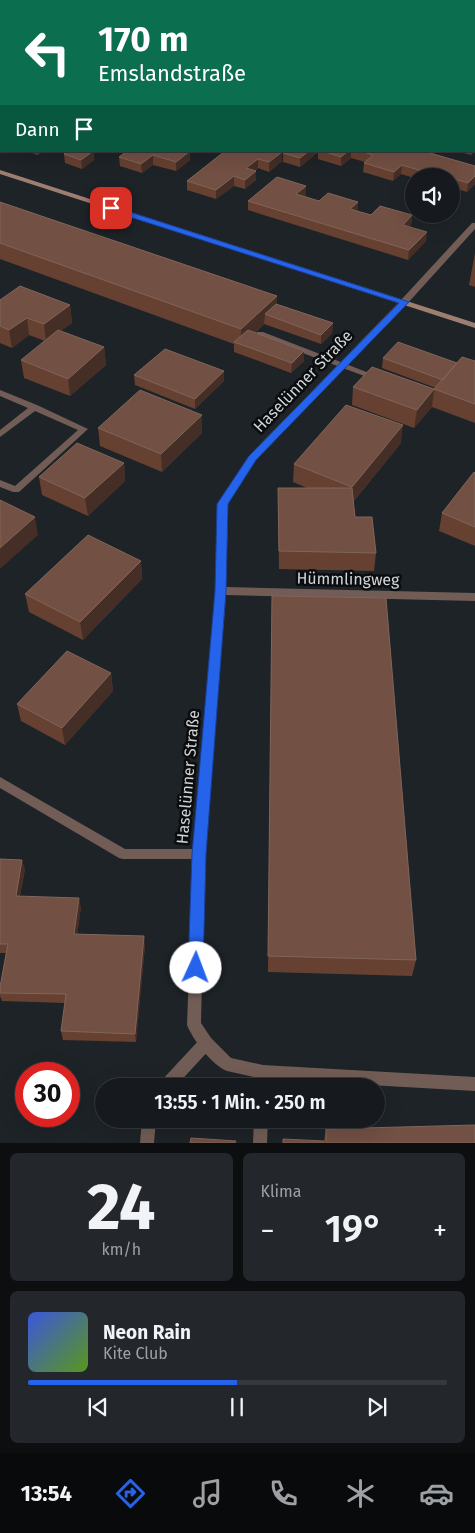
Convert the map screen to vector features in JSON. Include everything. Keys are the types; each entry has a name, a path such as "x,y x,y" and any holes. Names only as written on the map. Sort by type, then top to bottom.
{"street":[{"path":"0,172 475,326"},
{"name":"Haselünner Straße","path":"261,1078 227,1064 206,1043 194,1025 199,854 221,591 222,504 252,458 404,302 475,225"},
{"path":"260,334 387,381"},
{"path":"0,393 84,429 16,490 0,483"},
{"path":"0,434 34,407"},
{"name":"Hümmlingweg","path":"221,591 475,597"},
{"path":"0,782 123,854 199,854"},
{"path":"173,1078 206,1043"},
{"name":"Haselünner Straße","path":"385,1082 475,1084"},
{"path":"146,1143 148,1128"},
{"path":"260,1143 261,1128"}],"building":[{"path":"67,152 92,152 81,160 64,154"},
{"path":"126,152 189,152 176,162 153,155 141,164 119,157"},
{"path":"224,152 282,152 269,162 258,159 246,168 256,171 245,180 234,176 216,190 187,181"},
{"path":"284,152 308,152 300,158"},
{"path":"326,152 347,152 341,157"},
{"path":"364,152 426,152 475,166 475,176 468,183 460,181 460,168 412,168 402,165 394,172 364,163 373,155"},
{"path":"277,177 306,186 296,194 319,201 328,193 358,202 350,209 371,215 380,206 405,213 405,223 403,225 427,232 409,250 248,201"},
{"path":"0,202 277,296 241,329 0,243"},
{"path":"20,286 70,305 44,324 27,318 9,330 0,326 0,300"},
{"path":"276,304 333,323 321,335 265,314"},
{"path":"58,330 104,347 68,379 21,360"},
{"path":"248,330 304,351 292,363 234,342"},
{"path":"398,342 457,363 443,380 383,358"},
{"path":"165,349 224,371 195,399 134,375"},
{"path":"462,357 475,361 475,404 434,389"},
{"path":"372,367 434,389 417,410 353,387"},
{"path":"140,390 202,415 161,454 98,428"},
{"path":"346,405 403,425 352,487 294,464"},
{"path":"77,443 124,463 85,498 39,477"},
{"path":"475,473 475,527 442,513"},
{"path":"278,488 352,488 355,517 372,517 376,553 279,551"},
{"path":"0,500 35,517 0,548"},
{"path":"88,535 141,561 80,622 25,594"},
{"path":"272,596 386,598 416,960 268,956"},
{"path":"67,651 111,673 62,728 17,704"},
{"path":"0,859 22,860 16,896 79,898 74,934 144,936 135,1034 61,1031 66,994 0,993 8,944 0,944"},
{"path":"475,1125 475,1143 326,1143 326,1129"},
{"path":"191,1138 236,1141 235,1143 190,1143"},
{"path":"283,1139 324,1141 324,1143 283,1143"}],"route":[{"path":"111,208 404,302 252,458 222,504 221,591 199,854 196,968"}]}
